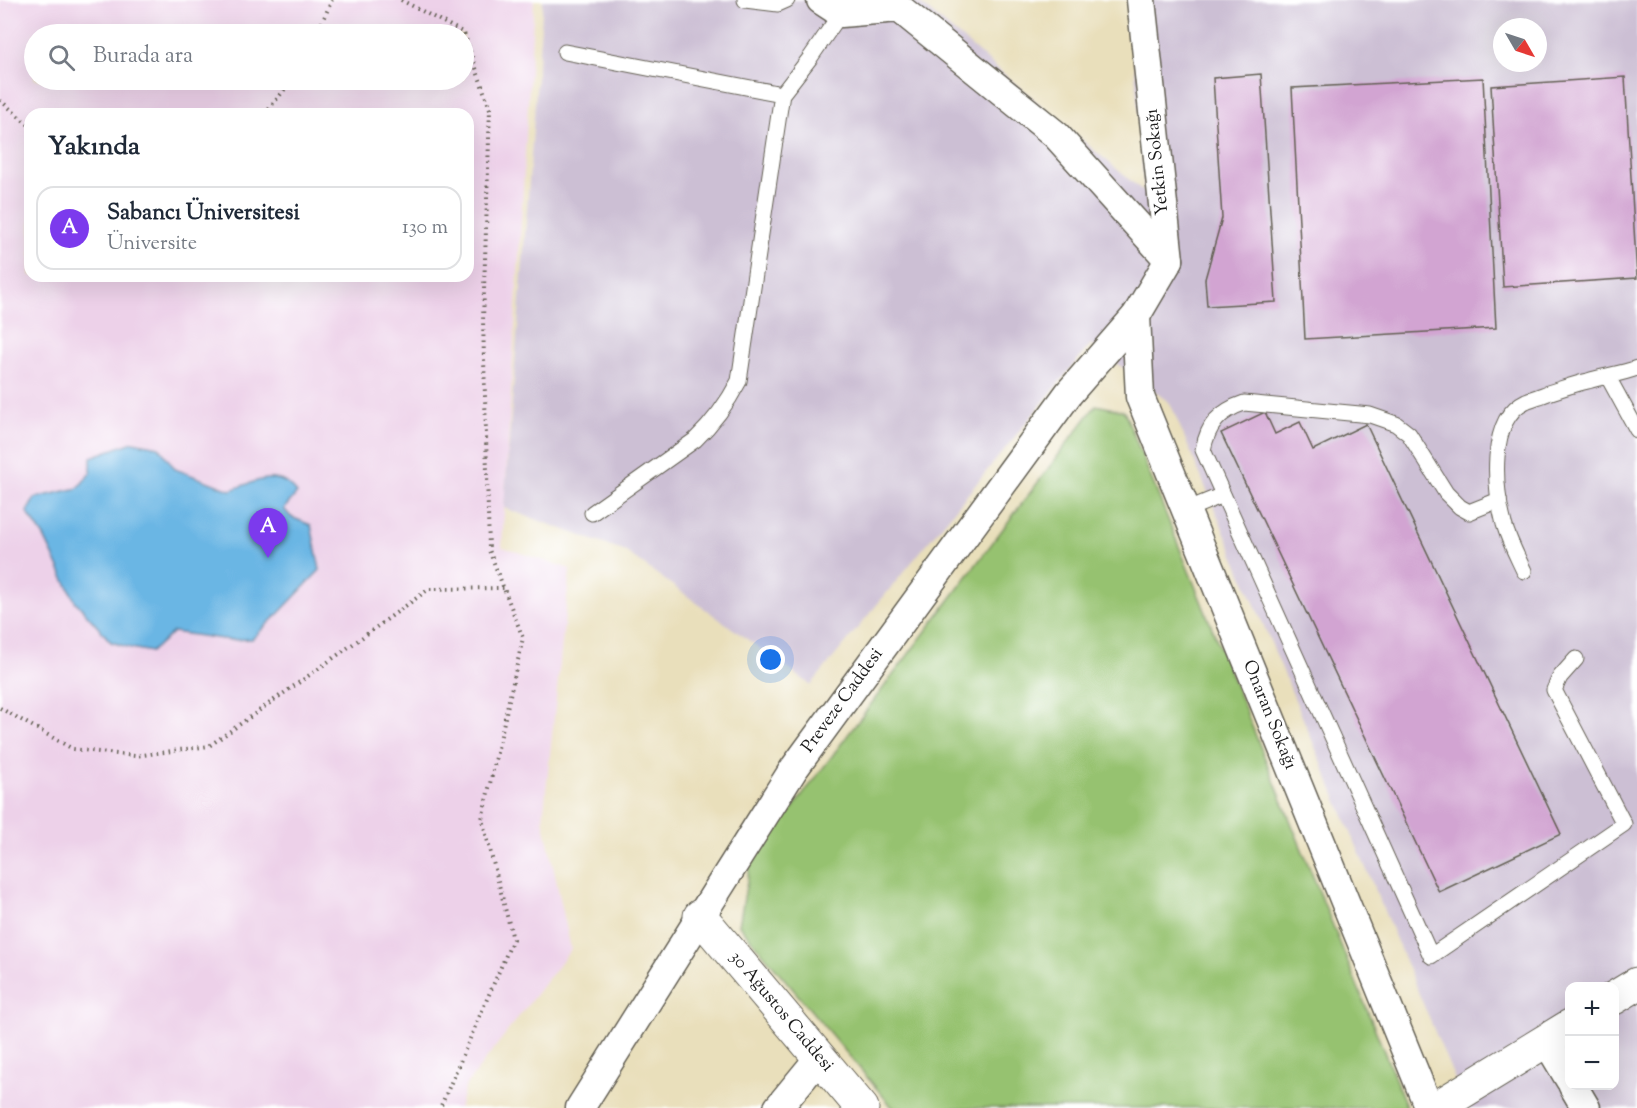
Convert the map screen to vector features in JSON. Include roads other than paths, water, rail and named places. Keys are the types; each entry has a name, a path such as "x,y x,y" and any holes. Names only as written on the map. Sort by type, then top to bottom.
{"street":[{"name":"Yetkin Sokağı","path":"1141,0 1169,260"},
{"path":"831,7 899,8 1056,135 1169,260 1136,316"},
{"name":"Onaran Sokağı","path":"1136,316 1140,397 1429,1108"},
{"name":"Preveze Caddesi","path":"580,1108 793,770 1069,393 1136,316"},
{"name":"30 Ağustos Caddesi","path":"700,916 862,1108"},
{"path":"1619,995 1637,984"},
{"path":"1436,1108 1558,1033 1565,1063"},
{"path":"778,1108 819,1058"},
{"path":"1575,1090 1586,1108"}],"lane":[{"path":"745,0 777,4 787,0"},
{"path":"591,513 695,440 724,409 739,381 782,94 810,58 831,7"},
{"path":"566,52 782,94"},
{"path":"1524,571 1504,525 1499,500 1498,457 1505,421 1510,413 1525,401 1637,368"},
{"path":"1608,377 1637,430"},
{"path":"1499,500 1469,513 1446,493 1409,435 1396,424 1370,415 1244,403 1233,406 1215,421 1205,439 1203,450 1431,956 1624,824 1554,690 1560,677 1576,659"},
{"path":"1186,510 1223,495"}],"water":[{"path":"133,442 159,447 175,469 230,490 257,481 274,479 290,485 297,493 284,509 291,517 311,525 320,570 252,639 229,640 173,632 151,652 131,648 111,642 75,601 44,537 27,512 35,498 78,488 91,472 91,457"}],"place":[{"name":"Sabancı Üniversitesi","path":"268,558"}]}
